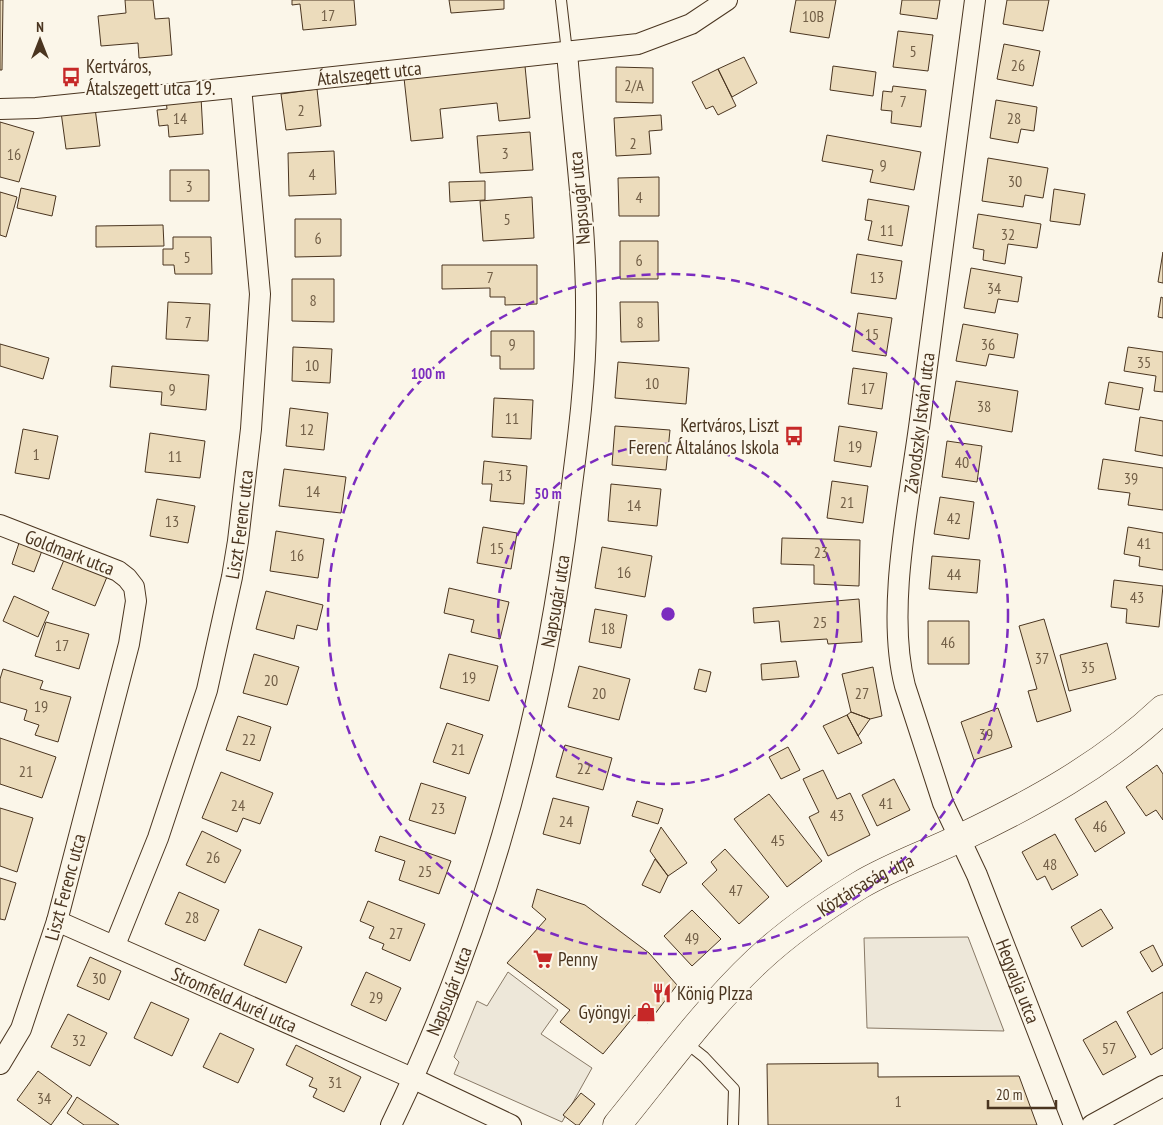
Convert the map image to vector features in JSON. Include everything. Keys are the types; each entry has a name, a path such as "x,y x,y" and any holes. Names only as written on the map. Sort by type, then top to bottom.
{"street":[{"name":"Átalszegett utca","path":"0,109 36,108 638,44 691,24 727,0"},
{"name":"Závodszky István utca","path":"960,838 943,803 905,686 900,666 898,624 904,542 975,0"},
{"name":"Napsugár utca","path":"391,1125 455,976 518,781 551,633 561,571 582,402 586,319 586,271 567,52"},
{"name":"Liszt Ferenc utca","path":"115,945 158,838 204,699 232,577 238,541 251,429 260,294 241,87"},
{"name":"Goldmark utca","path":"0,525 118,571 134,587"},
{"name":"Liszt Ferenc utca","path":"0,1064 21,1029 57,921 134,622 136,601 134,587"},
{"name":"Köztársaság útja","path":"617,1125 685,1042 758,961 823,908 893,867 960,838 1030,803 1083,772 1129,738 1163,709"},
{"name":"Hegyalja utca","path":"960,838 977,875 1074,1125"},
{"name":"Stromfeld Aurél utca","path":"57,921 115,945 412,1078 511,1125"},
{"path":"1092,1125 1163,1086"}],"lane":[{"path":"561,0 567,52"},
{"path":"685,1042 704,1057 734,1089 733,1125"}],"shaded area":[{"path":"968,937 1004,1031 867,1028 864,938"},
{"path":"508,972 558,1010 541,1034 592,1068 562,1122 454,1074 459,1062 454,1057 477,1001 487,1006"}],"building":[{"path":"0,0 3,0 2,70 0,70"},
{"path":"125,0 153,0 155,19 169,18 172,55 139,58 138,43 101,46 98,16 126,13"},
{"path":"292,0 354,0 356,25 303,30 300,4 292,5"},
{"path":"449,0 504,0 504,9 451,13"},
{"path":"796,0 836,0 829,38 790,32"},
{"path":"902,0 940,0 937,19 900,14"},
{"path":"1007,0 1049,0 1043,31 1003,24"},
{"path":"898,31 933,35 928,71 893,67"},
{"path":"1004,44 1040,51 1033,86 997,79"},
{"path":"744,57 757,83 732,97 718,69"},
{"path":"525,66 530,118 499,121 497,103 440,109 443,138 411,141 404,78"},
{"path":"833,66 876,72 873,96 830,90"},
{"path":"616,67 653,68 653,103 616,102"},
{"path":"718,69 736,106 718,115 713,106 706,109 692,82"},
{"path":"893,86 926,90 921,127 891,123 892,111 881,110 883,91 892,92"},
{"path":"317,89 321,126 286,130 281,94"},
{"path":"201,97 203,134 169,137 168,125 159,126 157,110 167,109 166,100"},
{"path":"996,100 1037,107 1034,131 1021,129 1018,143 990,138"},
{"path":"95,108 100,146 66,149 61,112"},
{"path":"661,115 662,130 649,131 651,154 616,156 614,118"},
{"path":"0,122 34,132 19,182 0,177"},
{"path":"530,132 533,170 480,173 477,136"},
{"path":"827,135 921,152 914,190 870,182 873,170 822,161"},
{"path":"334,151 336,194 289,196 288,153"},
{"path":"988,158 1048,168 1043,198 1025,195 1023,207 982,201"},
{"path":"170,170 209,170 209,201 170,201"},
{"path":"659,177 659,216 619,216 618,178"},
{"path":"485,181 485,200 450,202 449,182"},
{"path":"21,188 56,196 52,216 17,208"},
{"path":"1054,189 1085,194 1080,225 1050,221"},
{"path":"0,192 17,197 6,237 0,235"},
{"path":"532,197 534,238 483,241 480,201"},
{"path":"868,199 909,206 902,246 868,240 872,221 865,220"},
{"path":"978,214 1041,224 1037,248 1008,244 1005,264 983,260 984,250 973,248"},
{"path":"295,219 341,219 341,256 295,257"},
{"path":"163,225 164,246 96,247 96,226"},
{"path":"173,237 211,237 212,274 175,274 174,265 163,265 163,249 173,249"},
{"path":"620,241 658,241 658,279 620,279"},
{"path":"1163,252 1163,283 1158,282"},
{"path":"857,254 902,261 896,299 851,293"},
{"path":"442,265 537,265 537,304 505,305 505,297 490,297 490,288 442,289"},
{"path":"971,268 1022,277 1018,302 998,299 995,313 964,308"},
{"path":"292,279 334,279 334,322 292,321"},
{"path":"1161,297 1163,298 1163,318 1158,317"},
{"path":"168,302 210,304 208,341 166,339"},
{"path":"620,302 658,302 659,341 621,342"},
{"path":"858,313 892,318 886,356 852,351"},
{"path":"963,324 1018,334 1014,358 989,354 986,366 956,361"},
{"path":"491,331 534,331 534,369 500,369 500,356 491,356"},
{"path":"0,344 49,358 43,379 0,366"},
{"path":"293,347 332,349 330,383 292,381"},
{"path":"1128,347 1163,352 1163,392 1154,391 1156,376 1124,371"},
{"path":"618,362 689,368 686,404 615,398"},
{"path":"112,366 209,375 206,410 161,405 162,392 110,387"},
{"path":"853,368 887,373 882,409 848,404"},
{"path":"956,381 1018,391 1012,432 949,421"},
{"path":"1109,382 1143,388 1139,410 1105,404"},
{"path":"494,398 533,400 531,439 492,437"},
{"path":"290,408 328,413 324,450 286,446"},
{"path":"1140,417 1163,421 1163,456 1135,451"},
{"path":"615,426 670,430 666,470 612,465"},
{"path":"839,426 877,432 871,467 834,461"},
{"path":"23,429 58,436 49,479 15,473"},
{"path":"150,433 205,441 200,478 145,472"},
{"path":"947,441 982,446 977,482 942,477"},
{"path":"1103,459 1163,468 1163,510 1128,505 1130,493 1098,489"},
{"path":"484,461 527,466 524,504 490,501 492,484 482,484"},
{"path":"284,469 346,477 341,513 279,506"},
{"path":"832,481 868,486 863,523 827,518"},
{"path":"611,484 661,489 657,526 608,521"},
{"path":"940,497 974,502 969,539 934,534"},
{"path":"157,499 195,506 188,543 150,536"},
{"path":"483,527 517,533 511,569 477,563"},
{"path":"1128,527 1163,533 1163,570 1139,566 1140,557 1124,554"},
{"path":"276,531 324,539 318,578 270,571"},
{"path":"782,538 860,540 859,586 814,584 814,565 781,564"},
{"path":"20,540 43,548 34,572 12,564"},
{"path":"602,547 652,556 645,597 595,588"},
{"path":"66,555 109,572 95,606 52,589"},
{"path":"932,556 980,560 977,593 929,589"},
{"path":"1114,580 1163,586 1159,627 1126,623 1127,609 1111,607"},
{"path":"449,588 509,602 500,639 471,632 474,620 444,613"},
{"path":"266,591 323,605 317,630 297,625 294,639 256,629"},
{"path":"14,596 49,612 38,637 3,621"},
{"path":"859,599 862,642 828,644 827,639 781,642 779,621 754,623 753,608"},
{"path":"595,609 627,615 621,648 589,642"},
{"path":"1044,619 1071,711 1037,722 1028,691 1037,689 1019,626"},
{"path":"928,621 969,621 969,664 928,664"},
{"path":"46,622 89,634 79,669 35,656"},
{"path":"1107,643 1116,679 1069,691 1060,655"},
{"path":"254,654 299,667 287,705 243,693"},
{"path":"449,654 498,666 489,701 440,688"},
{"path":"796,661 799,677 762,680 761,664"},
{"path":"579,666 630,679 619,720 568,707"},
{"path":"873,667 882,716 870,719 851,712 842,674"},
{"path":"3,669 43,681 40,689 71,697 58,742 35,735 39,725 24,720 27,710 0,702 0,679"},
{"path":"699,669 711,672 706,692 694,689"},
{"path":"998,708 1012,747 974,760 961,722"},
{"path":"851,712 870,719 858,736 847,715"},
{"path":"847,715 862,743 838,754 823,726"},
{"path":"238,716 271,727 260,761 226,750"},
{"path":"447,723 483,735 469,774 433,762"},
{"path":"0,738 56,757 42,798 0,784"},
{"path":"565,745 612,758 603,790 556,777"},
{"path":"788,747 800,770 781,779 769,757"},
{"path":"1157,765 1163,774 1163,820 1156,810 1146,816 1126,787"},
{"path":"823,770 837,799 850,793 870,835 828,856 809,817 819,812 803,779"},
{"path":"221,772 273,793 260,824 243,818 237,832 202,818"},
{"path":"894,779 910,810 877,826 862,795"},
{"path":"421,783 466,797 455,834 409,820"},
{"path":"769,794 822,861 787,887 734,819"},
{"path":"553,798 589,807 580,844 543,834"},
{"path":"637,801 663,809 658,824 632,816"},
{"path":"1106,801 1125,833 1095,852 1075,819"},
{"path":"0,808 33,818 17,872 0,866"},
{"path":"661,827 687,863 668,876 650,851"},
{"path":"202,831 241,850 225,883 186,865"},
{"path":"1055,834 1078,875 1052,890 1045,876 1037,880 1022,852"},
{"path":"380,836 451,861 439,894 399,880 405,861 375,851"},
{"path":"725,849 769,897 739,924 702,884 717,870 711,862"},
{"path":"655,859 668,876 660,893 642,885"},
{"path":"0,878 16,883 5,920 0,919"},
{"path":"537,889 585,905 649,953 677,985 648,1023 635,1015 603,1054 560,1022 570,1010 507,963 546,919 532,907"},
{"path":"179,892 219,910 205,941 165,924"},
{"path":"368,901 425,924 410,961 382,949 384,944 369,938 374,927 360,921"},
{"path":"1101,909 1113,928 1082,947 1071,927"},
{"path":"692,910 721,939 692,966 664,936"},
{"path":"259,929 302,947 286,983 244,965"},
{"path":"1153,945 1163,965 1152,972 1140,952"},
{"path":"90,957 121,971 109,1000 77,986"},
{"path":"366,972 401,988 386,1021 351,1005"},
{"path":"1163,992 1163,1048 1151,1055 1127,1012"},
{"path":"151,1002 189,1019 172,1056 134,1038"},
{"path":"68,1014 107,1033 90,1066 51,1047"},
{"path":"1116,1021 1136,1057 1103,1075 1083,1040"},
{"path":"220,1033 254,1049 238,1083 203,1067"},
{"path":"296,1045 361,1077 344,1112 313,1097 317,1089 309,1086 313,1078 286,1065"},
{"path":"878,1063 878,1077 1019,1076 1037,1125 768,1125 767,1064"},
{"path":"38,1071 72,1096 51,1125 17,1100"},
{"path":"581,1093 595,1104 579,1125 576,1125 563,1115"},
{"path":"77,1097 119,1125 84,1125 67,1113"}],"place":[{"name":"Kertváros, Átalszegett utca 19.","path":"71,77"},
{"name":"Kertváros, Liszt Ferenc Általános Iskola","path":"794,436"},
{"name":"Penny","path":"543,959"},
{"name":"König PIzza","path":"662,993"},
{"name":"Gyöngyi","path":"646,1012"}]}
